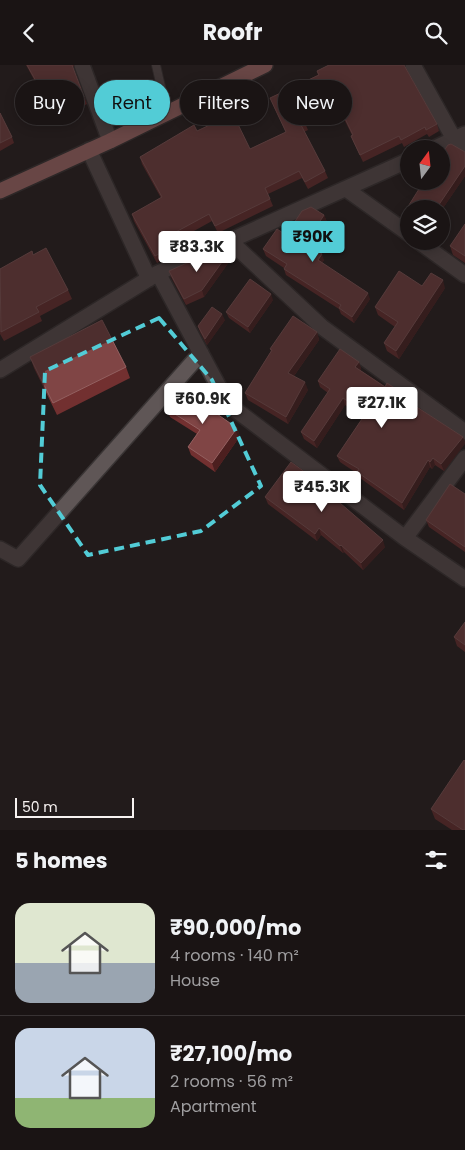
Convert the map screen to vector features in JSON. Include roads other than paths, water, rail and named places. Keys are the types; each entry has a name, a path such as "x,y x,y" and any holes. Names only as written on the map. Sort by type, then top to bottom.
{"main road":[{"path":"170,112 265,65"},
{"path":"0,191 143,125"}],"street":[{"path":"82,65 110,141"},
{"path":"413,65 461,140"},
{"path":"89,150 154,276 201,353 228,404 405,538 465,579"},
{"path":"0,370 154,276 400,164"},
{"path":"346,189 400,228"},
{"path":"230,241 322,327 465,432"},
{"path":"430,250 465,275"},
{"path":"0,549 18,559 201,353"},
{"path":"405,538 465,458"}],"lane":[{"path":"156,65 159,80"}]}
